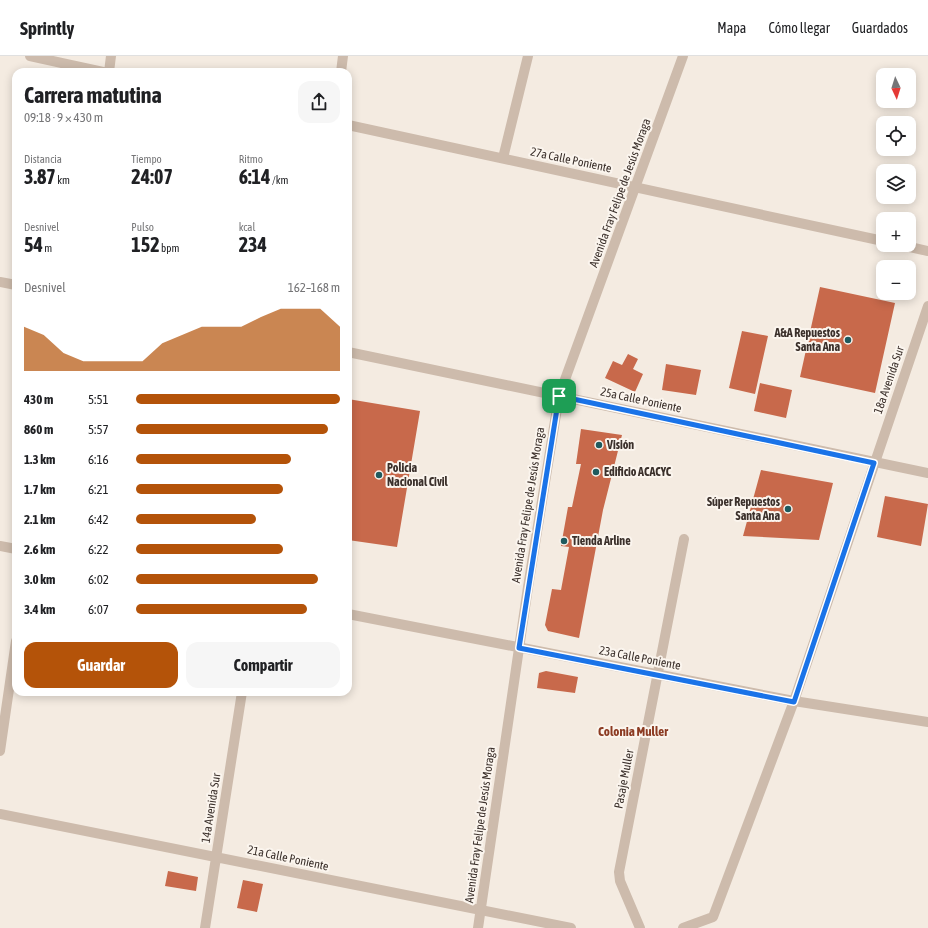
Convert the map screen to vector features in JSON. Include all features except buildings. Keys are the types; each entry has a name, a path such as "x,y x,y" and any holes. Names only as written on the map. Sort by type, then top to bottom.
{"street":[{"path":"30,56 85,68"},
{"path":"110,68 111,56"},
{"path":"341,68 343,56"},
{"path":"503,158 528,56"},
{"name":"Avenida Fray Felipe de Jesús Moraga","path":"478,928 519,648 559,396 683,56"},
{"name":"27a Calle Poniente","path":"352,126 876,239"},
{"path":"916,248 928,251"},
{"path":"0,282 12,284"},
{"name":"18a Avenida Sur","path":"683,928 713,917 794,702 928,306"},
{"name":"25a Calle Poniente","path":"352,353 874,463 928,473"},
{"name":"Pasaje Muller","path":"640,928 620,880 619,872 684,539"},
{"path":"0,546 12,548"},
{"name":"23a Calle Poniente","path":"352,615 794,702 928,722"},
{"path":"0,751 12,668"},
{"name":"14a Avenida Sur","path":"205,928 241,696"},
{"name":"21a Calle Poniente","path":"0,814 571,928"}],"place":[{"name":"A&A Repuestos Santa Ana","path":"848,340"},
{"name":"Visión","path":"599,445"},
{"name":"Edificio ACACYC","path":"596,472"},
{"name":"Policia Nacional Civil","path":"379,475"},
{"name":"Súper Repuestos Santa Ana","path":"788,509"},
{"name":"Tienda Arline","path":"564,541"}],"district":[{"name":"Colonia Muller","path":"633,731"}],"route":[{"path":"559,396 874,463 794,702 519,648 559,396"}]}
